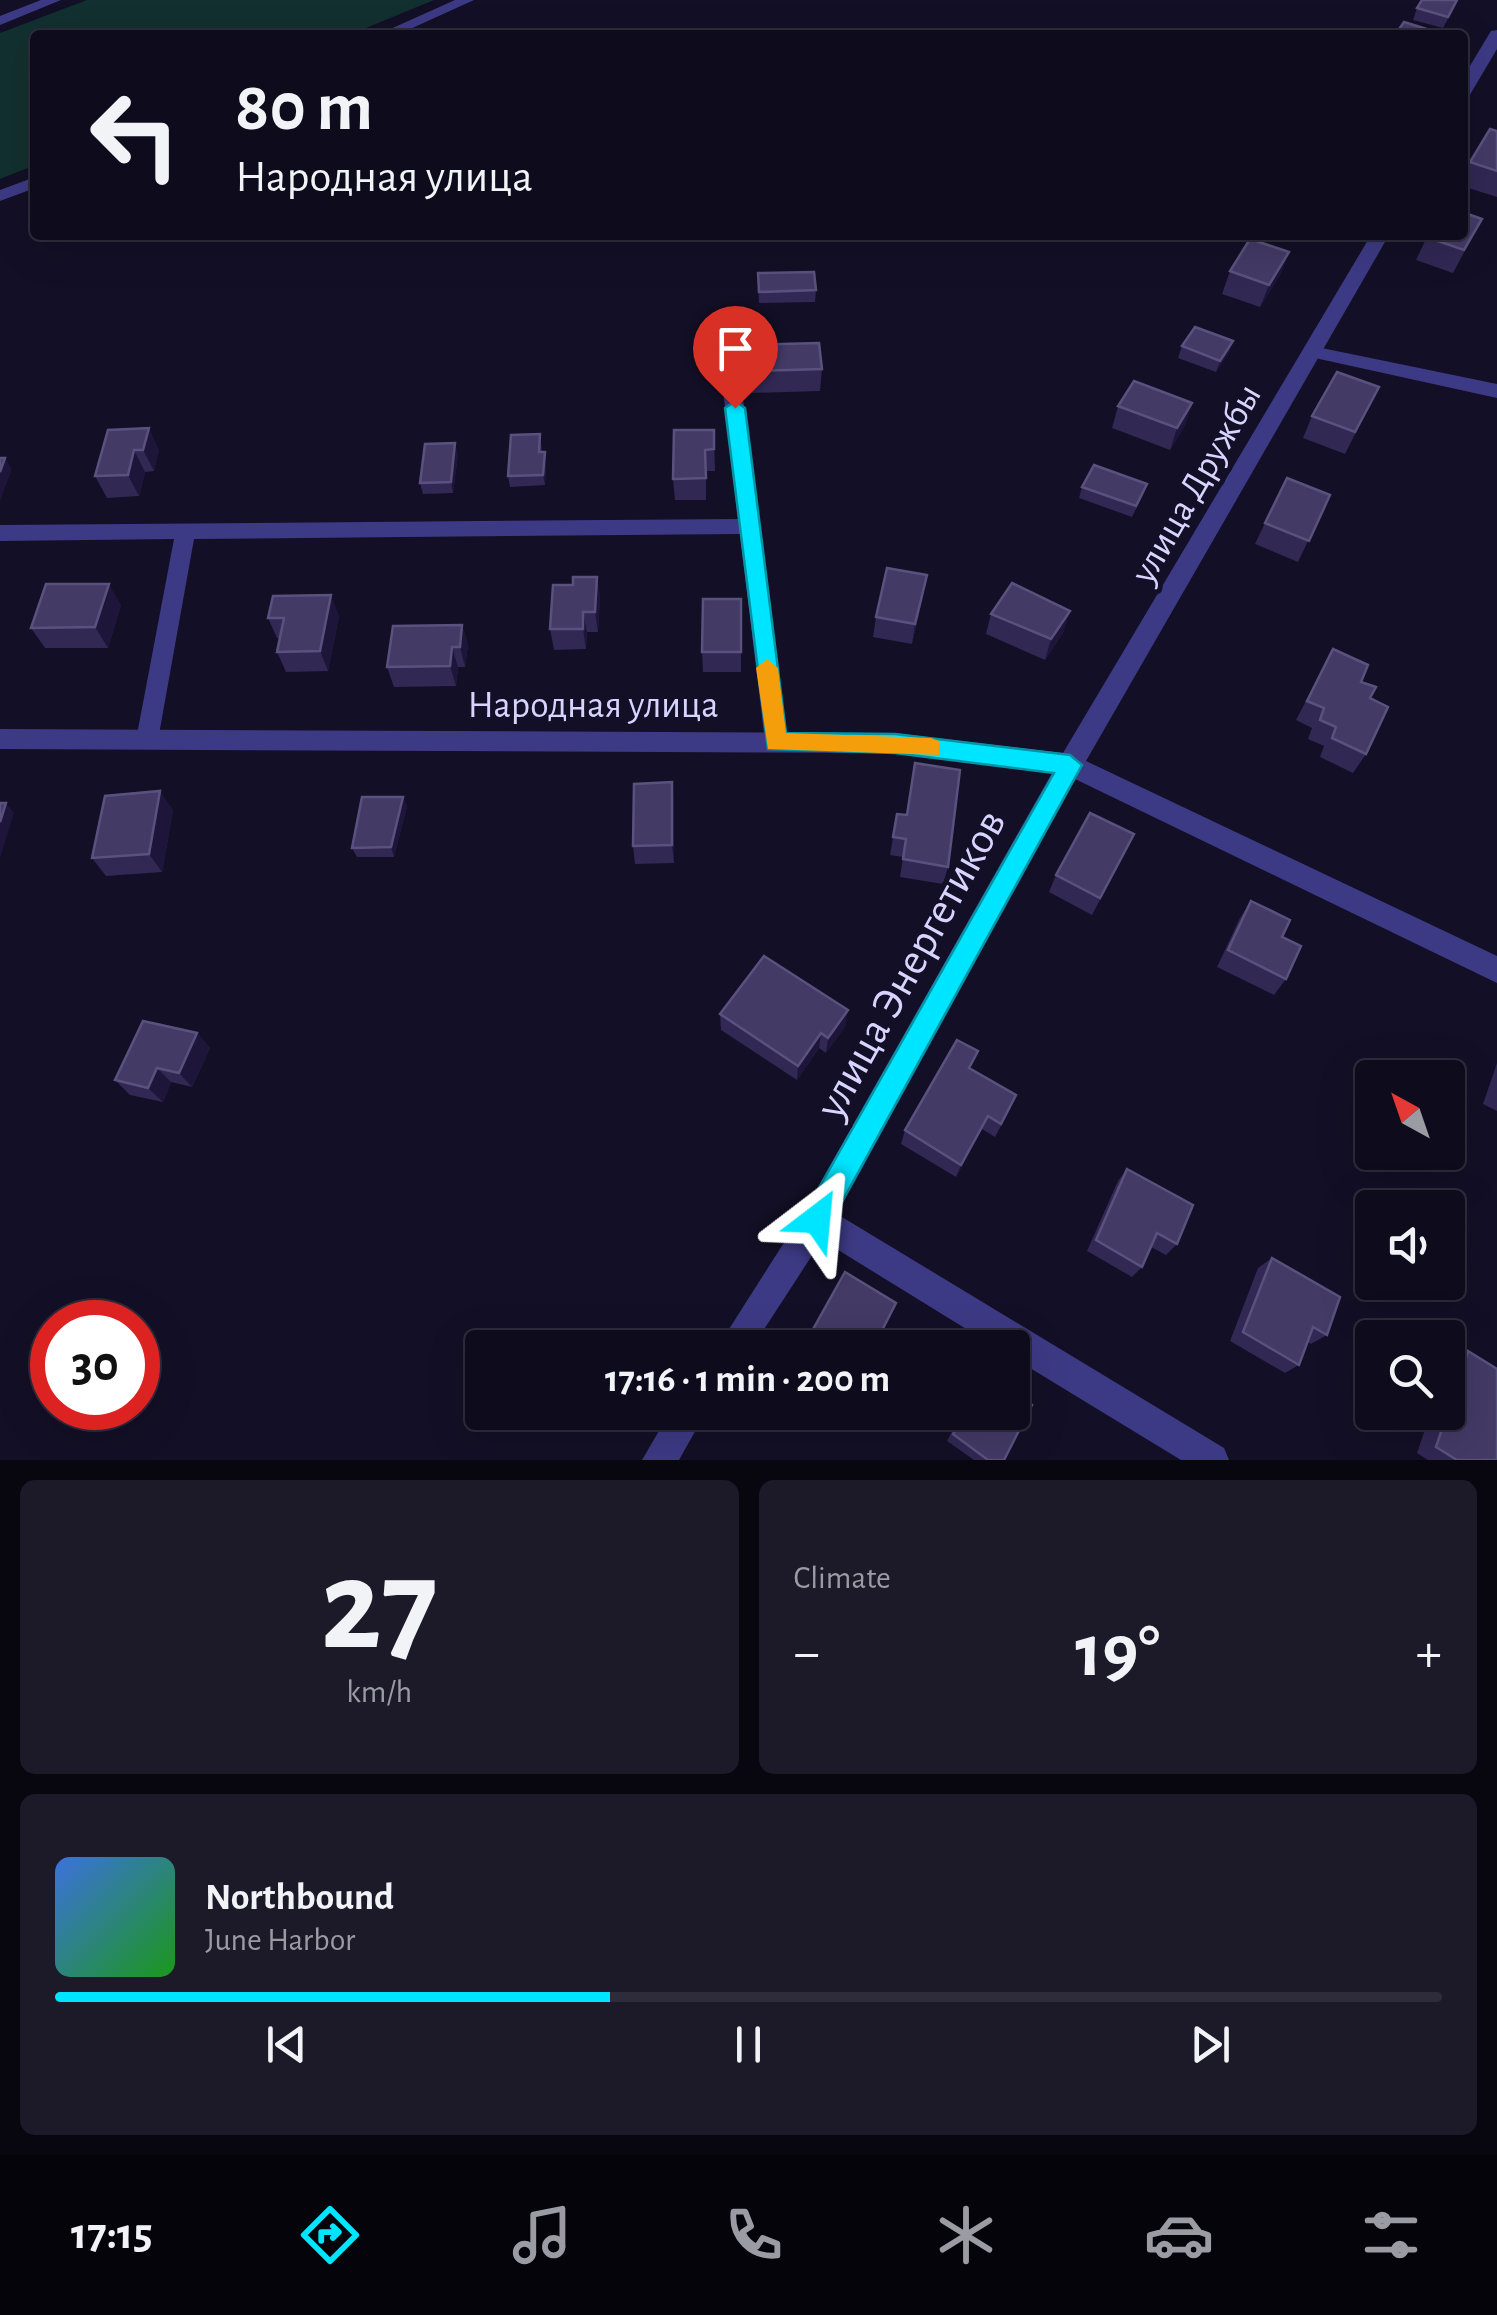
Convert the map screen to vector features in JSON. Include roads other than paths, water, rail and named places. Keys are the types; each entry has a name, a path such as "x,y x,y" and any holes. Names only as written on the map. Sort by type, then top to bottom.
{"street":[{"path":"1468,84 1497,35"},
{"name":"улица Дружбы","path":"1070,765 1377,240"},
{"name":"Народная улица","path":"0,739 895,744 1070,765 1497,970"},
{"name":"улица Энергетиков","path":"745,1330 817,1219 1070,765"},
{"path":"817,1219 1212,1460"},
{"path":"659,1460 678,1430"}],"lane":[{"path":"0,21 54,0"},
{"path":"396,30 467,0"},
{"path":"0,196 30,184"},
{"path":"725,329 776,742"},
{"path":"1312,352 1497,391"},
{"path":"0,533 750,526"},
{"path":"147,740 185,532"}]}
